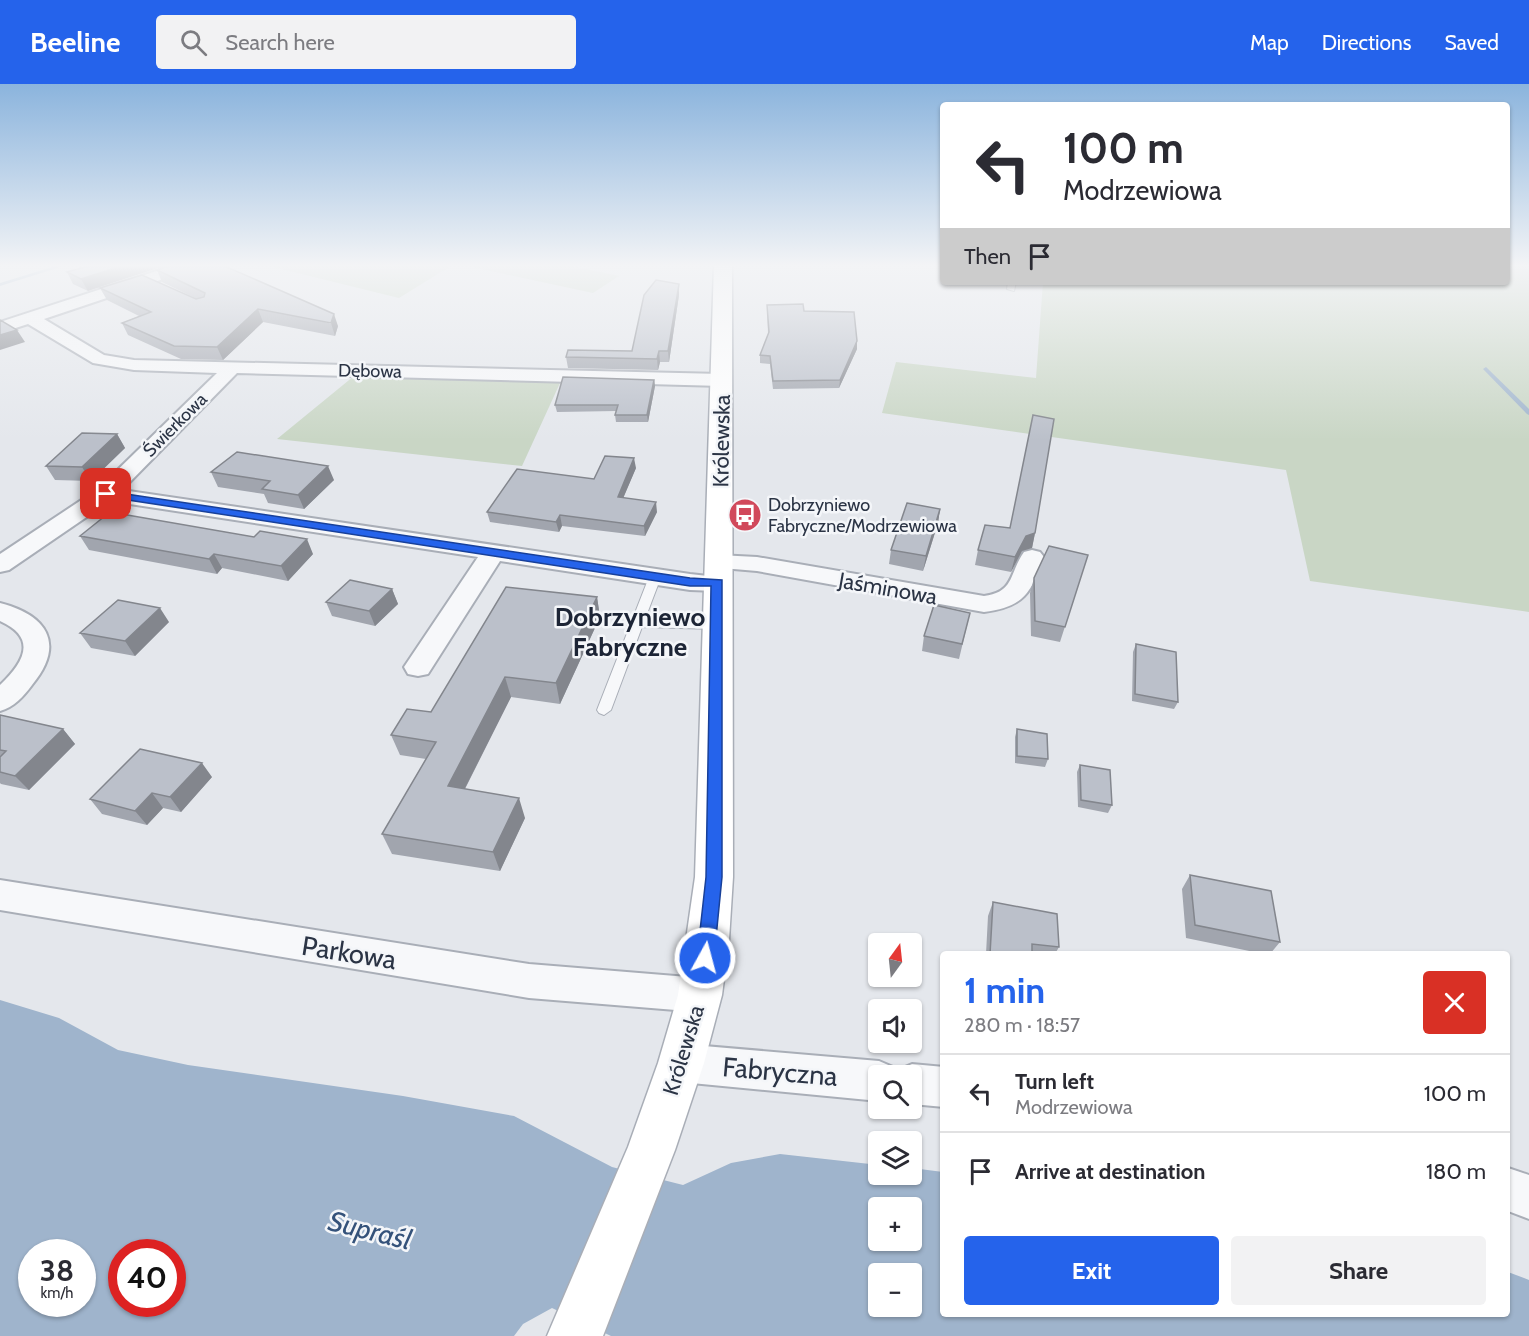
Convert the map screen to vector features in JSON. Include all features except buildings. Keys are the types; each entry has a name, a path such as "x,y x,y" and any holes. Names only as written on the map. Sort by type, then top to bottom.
{"street":[{"path":"0,328 17,322"},
{"name":"Dębowa","path":"37,322 99,359 115,363 722,380"},
{"name":"Królewska","path":"575,1336 651,1150 681,1063 700,995 714,877 722,322"},
{"name":"Świerkowa","path":"0,566 106,494 233,367"},
{"name":"Jaśminowa","path":"106,494 690,582 718,572 757,564 984,604 998,603 1012,597 1021,587 1032,557"},
{"path":"418,667 493,553"},
{"path":"0,611 21,618 32,631 37,637 38,656 16,686 0,701"},
{"name":"Parkowa","path":"0,895 530,981 700,995"},
{"name":"Fabryczna","path":"681,1063 868,1080"},
{"path":"922,1085 940,1087"},
{"path":"1510,1191 1529,1197"}],"lane":[{"path":"604,710 655,577"},
{"path":"637,623 717,625"}],"green space":[{"path":"1040,322 1529,322 1529,612 1310,581 1286,470 882,413 896,362 1036,378"},
{"path":"354,376 560,383 522,466 277,439"}],"water":[{"name":"Supraśl","path":"0,1000 59,1018 118,1050 188,1065 403,1096 514,1116 612,1167 683,1185 731,1163 780,1154 868,1164 868,1185 922,1185 922,1169 940,1172 940,1317 1510,1317 1510,1273 1529,1280 1529,1336 611,1336 552,1308 523,1324 514,1336 0,1336"}],"waterway":[{"path":"1486,369 1529,413"}],"place":[{"name":"Dobrzyniewo Fabryczne/Modrzewiowa","path":"745,515"}],"district":[{"name":"Dobrzyniewo Fabryczne","path":"630,632"}],"route":[{"path":"106,494 690,582 717,583 714,877 705,958"}]}
